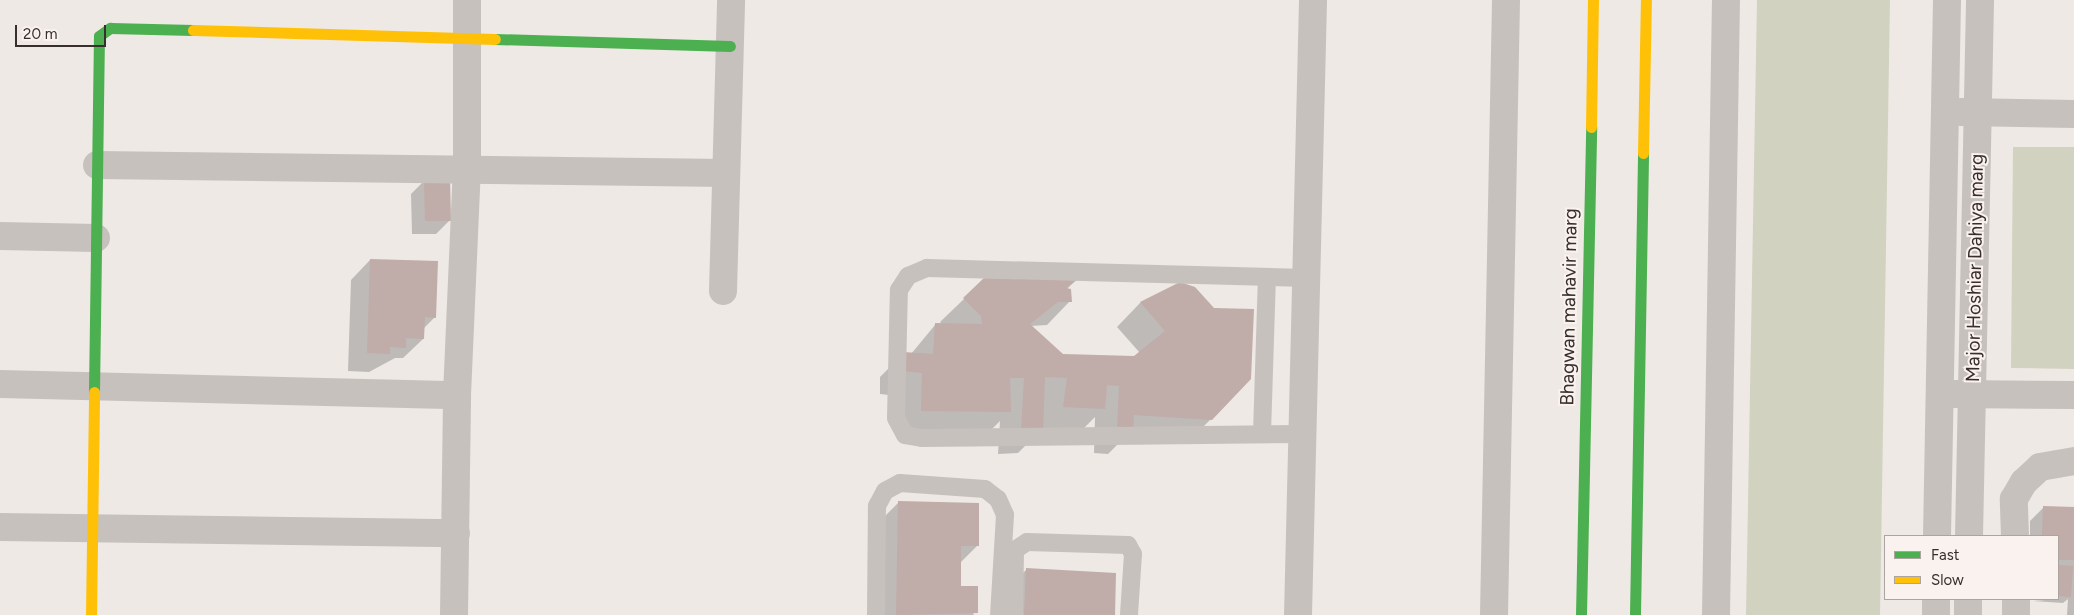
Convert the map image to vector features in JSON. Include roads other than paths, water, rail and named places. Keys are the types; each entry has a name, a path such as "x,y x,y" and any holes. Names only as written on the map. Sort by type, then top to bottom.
{"main road":[{"name":"Bhagwan mahavir marg","path":"1581,615 1592,0"},
{"path":"1635,615 1646,0"},
{"path":"91,615 97,48 99,36 110,28 730,46"}],"street":[{"path":"454,615 457,395 467,170 467,0"},
{"path":"723,292 731,0"},
{"path":"1298,615 1303,434 1304,278 1313,0"},
{"path":"1494,615 1506,0"},
{"path":"1716,615 1726,0"},
{"name":"Major Hoshiar Dahiya marg","path":"1937,535 1947,0"},
{"name":"Major Hoshiar Dahiya marg","path":"1969,535 1980,0"},
{"path":"1945,112 2074,114"},
{"path":"97,165 726,173"},
{"path":"0,236 96,238"},
{"path":"0,384 457,395"},
{"path":"1940,393 2074,396"},
{"path":"2015,535 2014,499 2024,482 2040,467 2074,461"},
{"path":"0,527 456,533"},
{"path":"1936,600 1936,615"},
{"path":"1968,600 1968,615"},
{"path":"2016,600 2016,615"}],"lane":[{"path":"1303,434 905,435 896,418 899,290 908,276 927,268 1304,278"},
{"path":"1262,434 1267,277"},
{"path":"876,615 877,506 885,491 900,483 984,490 998,499 1005,515 999,615"},
{"path":"1014,615 1016,550 1027,542 1128,545 1133,554 1129,615"}]}
